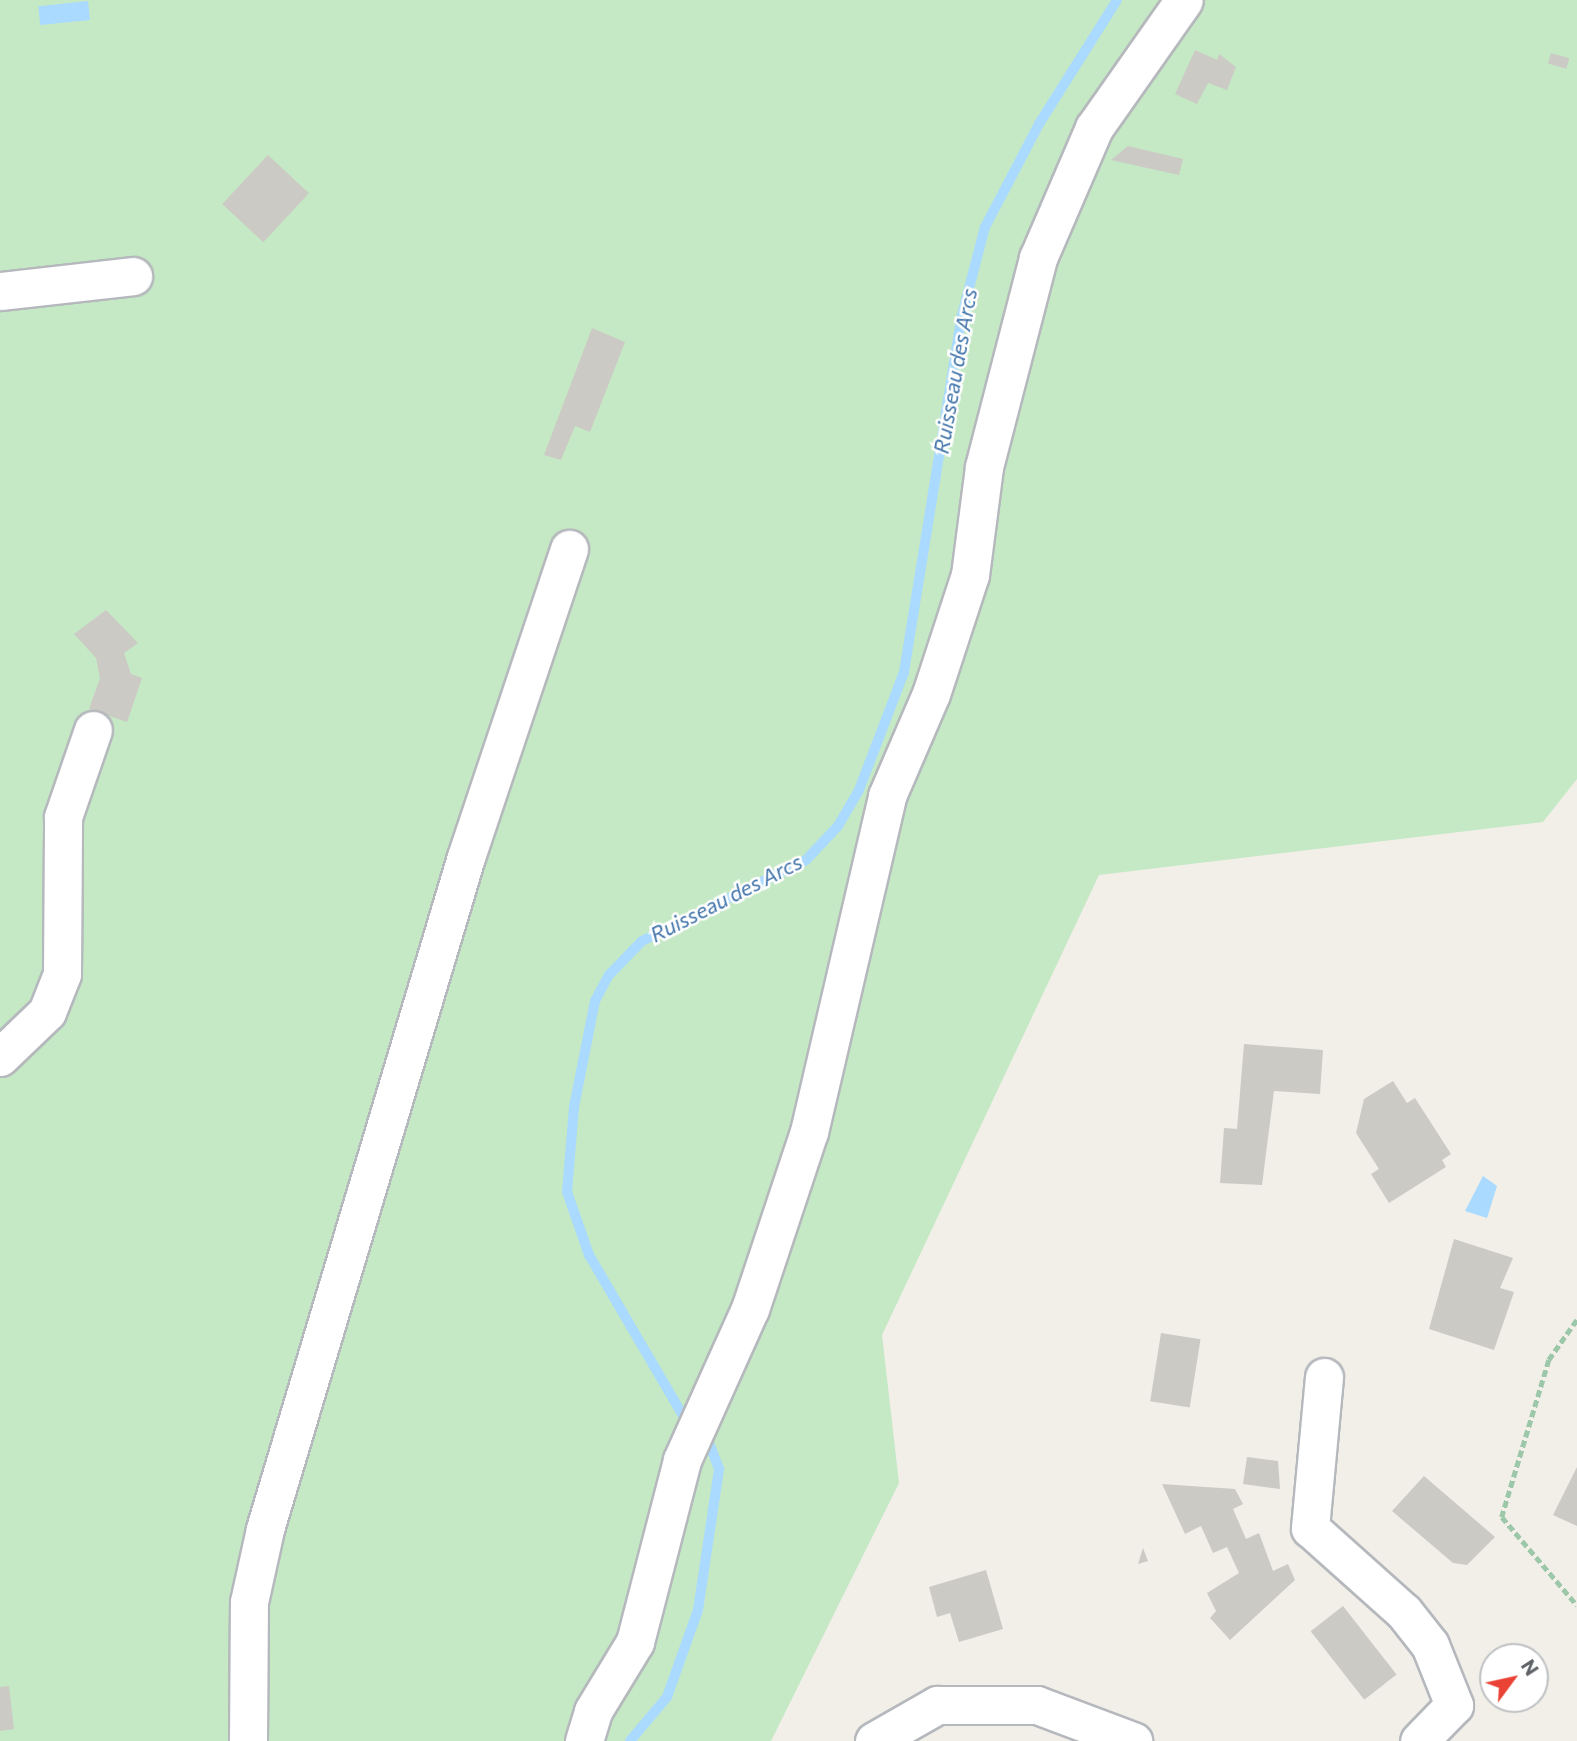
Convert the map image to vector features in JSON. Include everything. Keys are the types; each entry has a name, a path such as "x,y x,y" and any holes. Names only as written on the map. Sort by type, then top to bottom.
{"street":[{"path":"584,1741 593,1711 635,1642 690,1444 750,1308 809,1132 887,796 932,694 970,575 984,467 1038,258 1094,128 1184,0"},
{"path":"0,291 133,276"},
{"path":"248,1741 249,1602 265,1529 466,857 569,549"},
{"path":"0,1057 47,1012 62,974 63,817 93,730"},
{"path":"1324,1377 1310,1528 1404,1612 1430,1645 1454,1705 1419,1741"},
{"path":"874,1741 937,1704 1037,1705 1133,1741"}],"path":[{"path":"1577,1321 1549,1360 1502,1517 1577,1605"}],"green space":[{"path":"0,0 1577,0 1577,779 1543,822 1099,875 882,1335 899,1483 771,1741 0,1741"}],"water":[{"path":"88,1 90,20 40,25 38,6"},
{"path":"1483,1176 1497,1186 1487,1218 1465,1211"}],"building":[{"path":"1195,50 1217,60 1219,54 1236,67 1227,90 1208,83 1197,104 1175,94"},
{"path":"1551,53 1569,58 1566,69 1548,64"},
{"path":"1128,146 1183,159 1179,175 1111,160"},
{"path":"268,155 309,193 263,242 222,204"},
{"path":"592,328 625,342 590,432 575,426 561,460 544,455"},
{"path":"106,610 138,643 124,653 131,674 142,678 127,722 89,709 100,678 96,658 74,634"},
{"path":"1244,1044 1323,1050 1320,1094 1274,1091 1262,1185 1220,1183 1224,1128 1237,1129"},
{"path":"1393,1081 1407,1103 1415,1098 1451,1154 1442,1160 1446,1167 1389,1203 1371,1174 1379,1169 1356,1133 1364,1099"},
{"path":"1454,1239 1513,1258 1500,1288 1514,1292 1494,1350 1429,1329"},
{"path":"1161,1333 1201,1339 1190,1407 1150,1401"},
{"path":"1247,1457 1278,1461 1280,1489 1243,1484"},
{"path":"1577,1467 1577,1526 1553,1515"},
{"path":"1424,1476 1495,1537 1467,1565 1453,1563 1392,1511"},
{"path":"1162,1484 1235,1489 1243,1504 1233,1509 1246,1539 1259,1533 1273,1571 1288,1564 1295,1580 1230,1640 1210,1618 1216,1611 1207,1593 1239,1573 1227,1547 1213,1553 1201,1526 1185,1534"},
{"path":"1143,1548 1148,1561 1138,1564"},
{"path":"986,1570 1003,1629 959,1642 950,1613 937,1617 929,1587"},
{"path":"1343,1606 1397,1675 1364,1700 1311,1631"},
{"path":"9,1686 14,1729 0,1731 0,1687"}],"waterway":[{"name":"Ruisseau des Arcs","path":"689,1426 589,1255 567,1192 574,1107 595,1001 609,975 642,941 806,860 838,826 859,790 904,672 961,319 985,227 1039,124 1117,0"},
{"name":"Ruisseau des Arcs","path":"630,1741 667,1697 698,1610 719,1469 710,1446 699,1439"}]}
